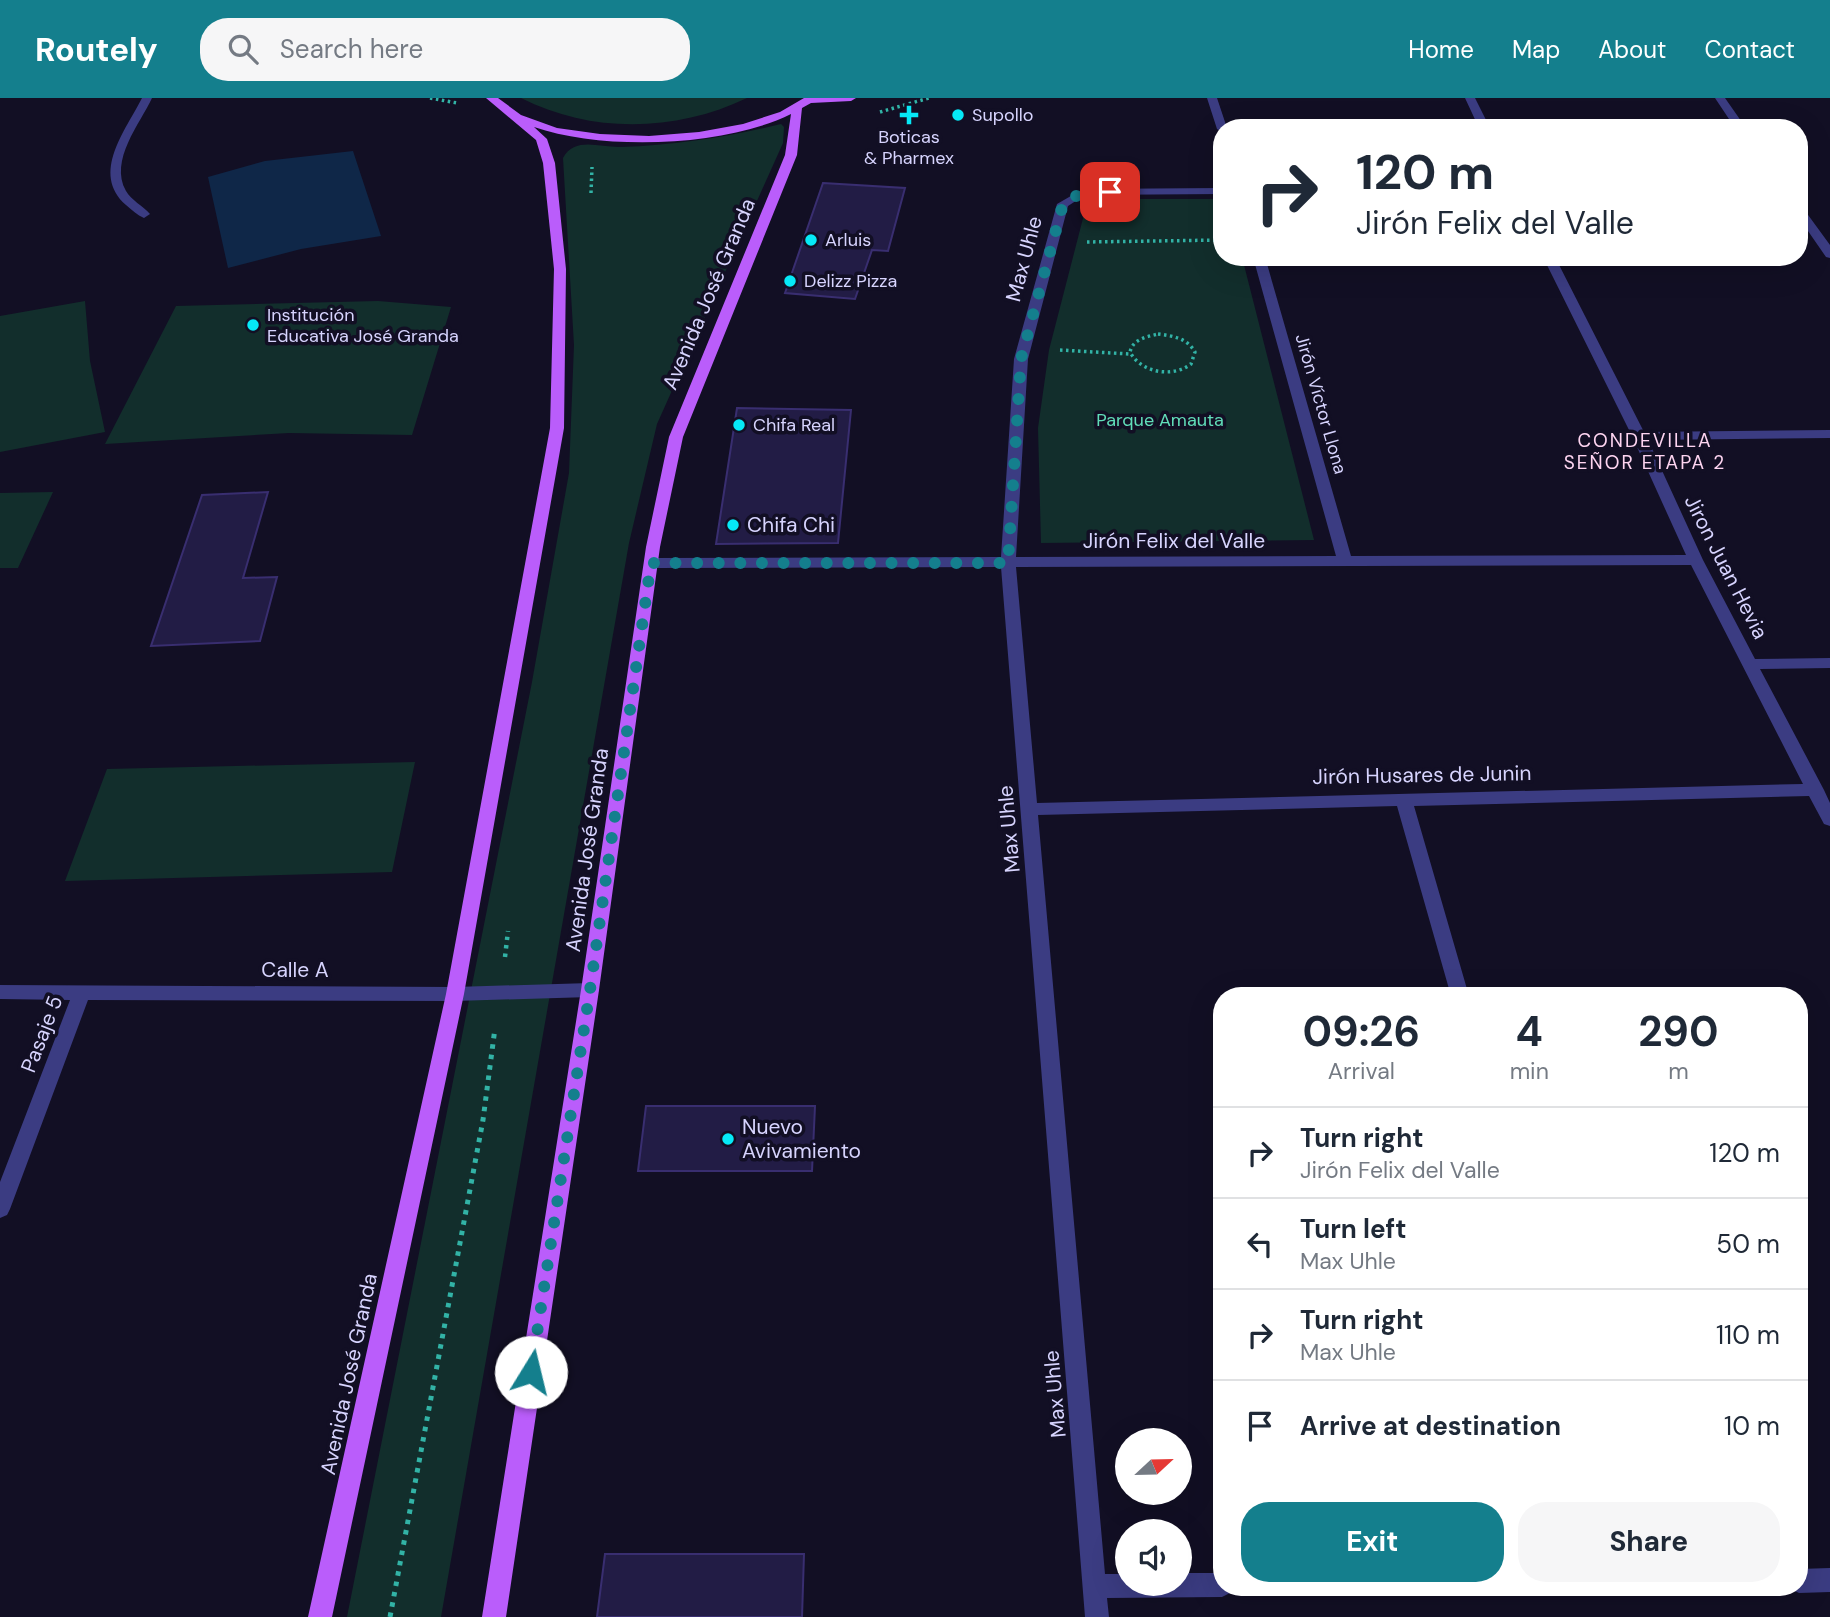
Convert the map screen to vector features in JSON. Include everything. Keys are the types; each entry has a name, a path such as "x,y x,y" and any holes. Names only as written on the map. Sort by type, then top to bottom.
{"main road":[{"path":"489,99 515,116 544,128 579,136 657,140 727,130 807,102 851,98"},
{"name":"Avenida José Granda","path":"494,1617 590,990 651,563 677,429 791,155 807,102"},
{"name":"Avenida José Granda","path":"320,1617 455,993 557,428 560,269 549,163 541,139 515,116"}],"street":[{"path":"144,214 120,190 116,166 121,145 147,98"},
{"path":"1212,98 1219,119"},
{"path":"1470,98 1480,119"},
{"path":"1720,98 1735,119"},
{"name":"Max Uhle","path":"1097,1617 1008,563 1021,359 1063,204 1083,192 1213,191"},
{"path":"1808,223 1830,254"},
{"name":"Jirón Víctor Llona","path":"1262,266 1345,562"},
{"name":"Jiron Juan Hevia","path":"1554,266 1639,436 1696,560 1830,820"},
{"path":"1639,436 1830,434"},
{"name":"Jirón Felix del Valle","path":"651,563 1696,560"},
{"path":"1751,664 1830,663"},
{"name":"Jirón Husares de Junin","path":"1030,808 1816,790"},
{"path":"1403,798 1457,987"},
{"name":"Calle A","path":"0,992 455,993 590,990"},
{"name":"Pasaje 5","path":"0,1209 82,992"},
{"path":"1808,1581 1830,1580"},
{"path":"1094,1586 1213,1585"}],"path":[{"path":"430,98 457,103"},
{"path":"877,113 929,98"},
{"path":"1082,242 1213,240"},
{"path":"1054,350 1129,354 1141,367 1167,372 1189,366 1195,360 1196,353 1192,345 1183,340 1158,334 1136,340 1130,346 1129,354"}],"green space":[{"path":"521,98 747,98 692,117 634,124 576,118"},
{"path":"781,124 784,127 783,143 657,424 629,543 441,1617 347,1617 532,682 569,473 574,345 563,158 568,151 581,145 621,147 682,142"},
{"name":"Parque Amauta","path":"1088,199 1213,199 1213,266 1244,266 1314,540 1041,543 1038,428 1049,350"},
{"path":"85,301 90,361 105,432 0,452 0,316"},
{"path":"378,301 451,307 412,435 289,433 105,444 176,306"},
{"path":"53,492 18,568 0,568 0,493"},
{"path":"415,762 392,872 65,881 107,769"}],"water":[{"path":"353,151 381,236 301,249 228,268 208,177 265,161"}],"building":[{"path":"823,183 905,188 888,251 872,250 855,299 785,293"},
{"path":"737,408 851,410 838,543 716,544"},
{"path":"268,492 243,578 277,577 260,641 151,646 202,495"},
{"name":"Nuevo Avivamiento","path":"646,1106 815,1106 812,1171 638,1171"},
{"path":"605,1554 804,1554 802,1617 597,1617"}],"place":[{"name":"Boticas & Pharmex","path":"909,115"},
{"name":"Supollo","path":"958,115"},
{"name":"Arluis","path":"811,240"},
{"name":"Delizz Pizza","path":"790,281"},
{"name":"Institución Educativa José Granda","path":"253,325"},
{"name":"Chifa Real","path":"739,425"},
{"name":"Chifa Chi","path":"733,525"},
{"name":"Nuevo Avivamiento","path":"728,1139"}],"district":[{"name":"CONDEVILLA SEÑOR ETAPA 2","path":"1645,451"}],"route":[{"path":"531,1372 590,990 651,563 1008,563 1021,359 1063,204 1083,192 1110,192"}]}
